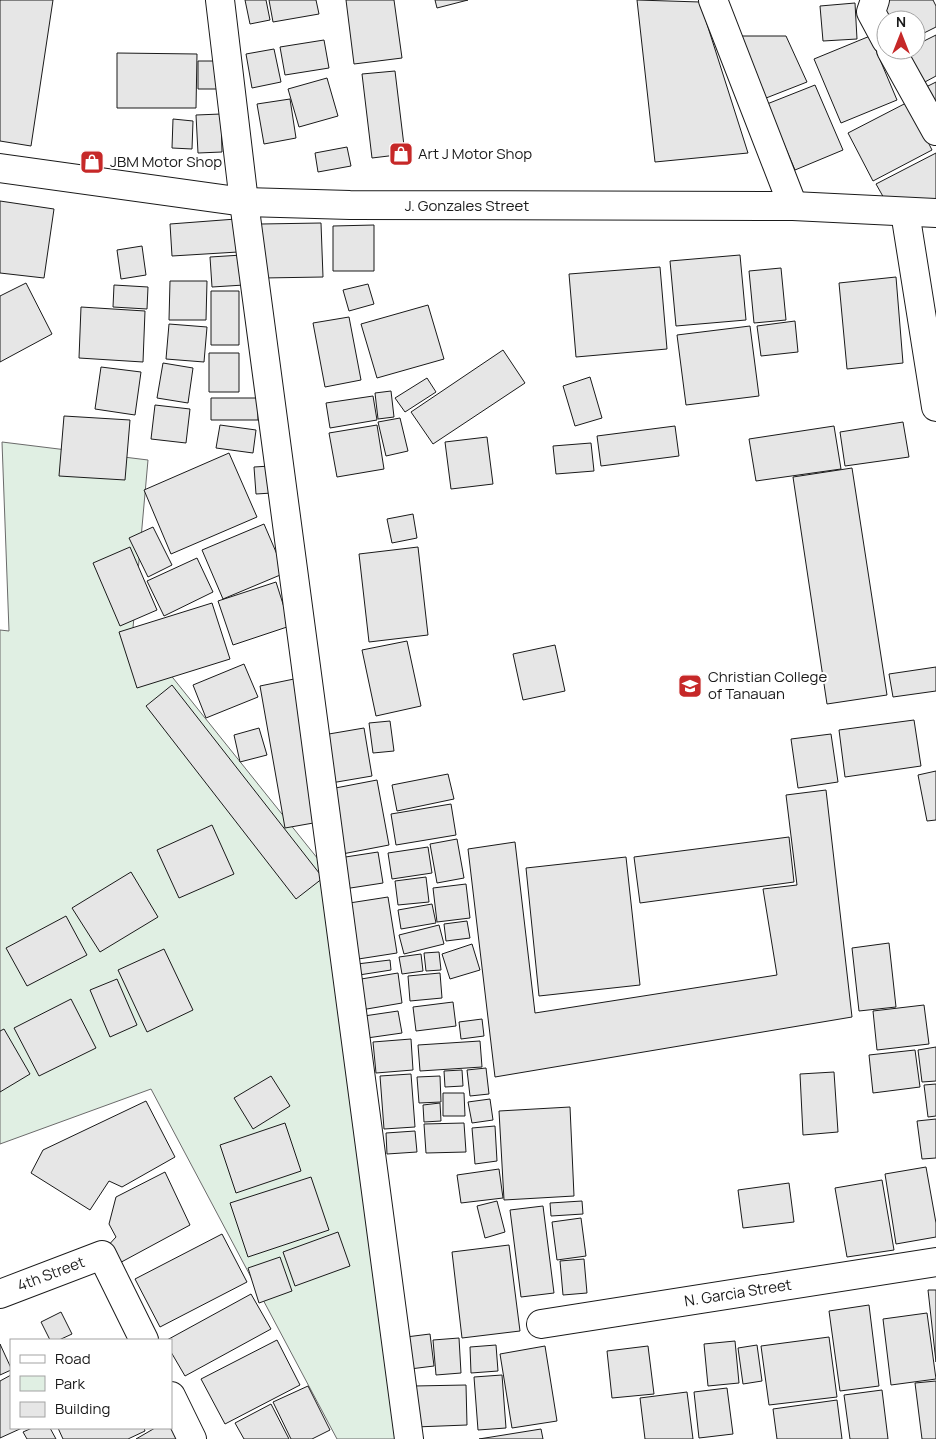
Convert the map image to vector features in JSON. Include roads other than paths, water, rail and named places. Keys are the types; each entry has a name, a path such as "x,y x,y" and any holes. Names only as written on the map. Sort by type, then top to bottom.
{"street":[{"path":"220,0 244,202 409,1439"},
{"path":"713,0 793,206"},
{"path":"875,0 871,12 876,21"},
{"path":"897,60 936,131"},
{"name":"J. Gonzales Street","path":"0,168 244,202 350,206 793,206 936,213"},
{"path":"905,212 936,407"},
{"name":"4th Street","path":"0,1294 102,1255 144,1339"},
{"name":"N. Garcia Street","path":"540,1324 936,1262"},
{"path":"172,1398 192,1439"}],"place":[{"name":"Art J Motor Shop","path":"401,154"},
{"name":"JBM Motor Shop","path":"92,162"},
{"name":"Christian College of Tanauan","path":"690,686"}]}
